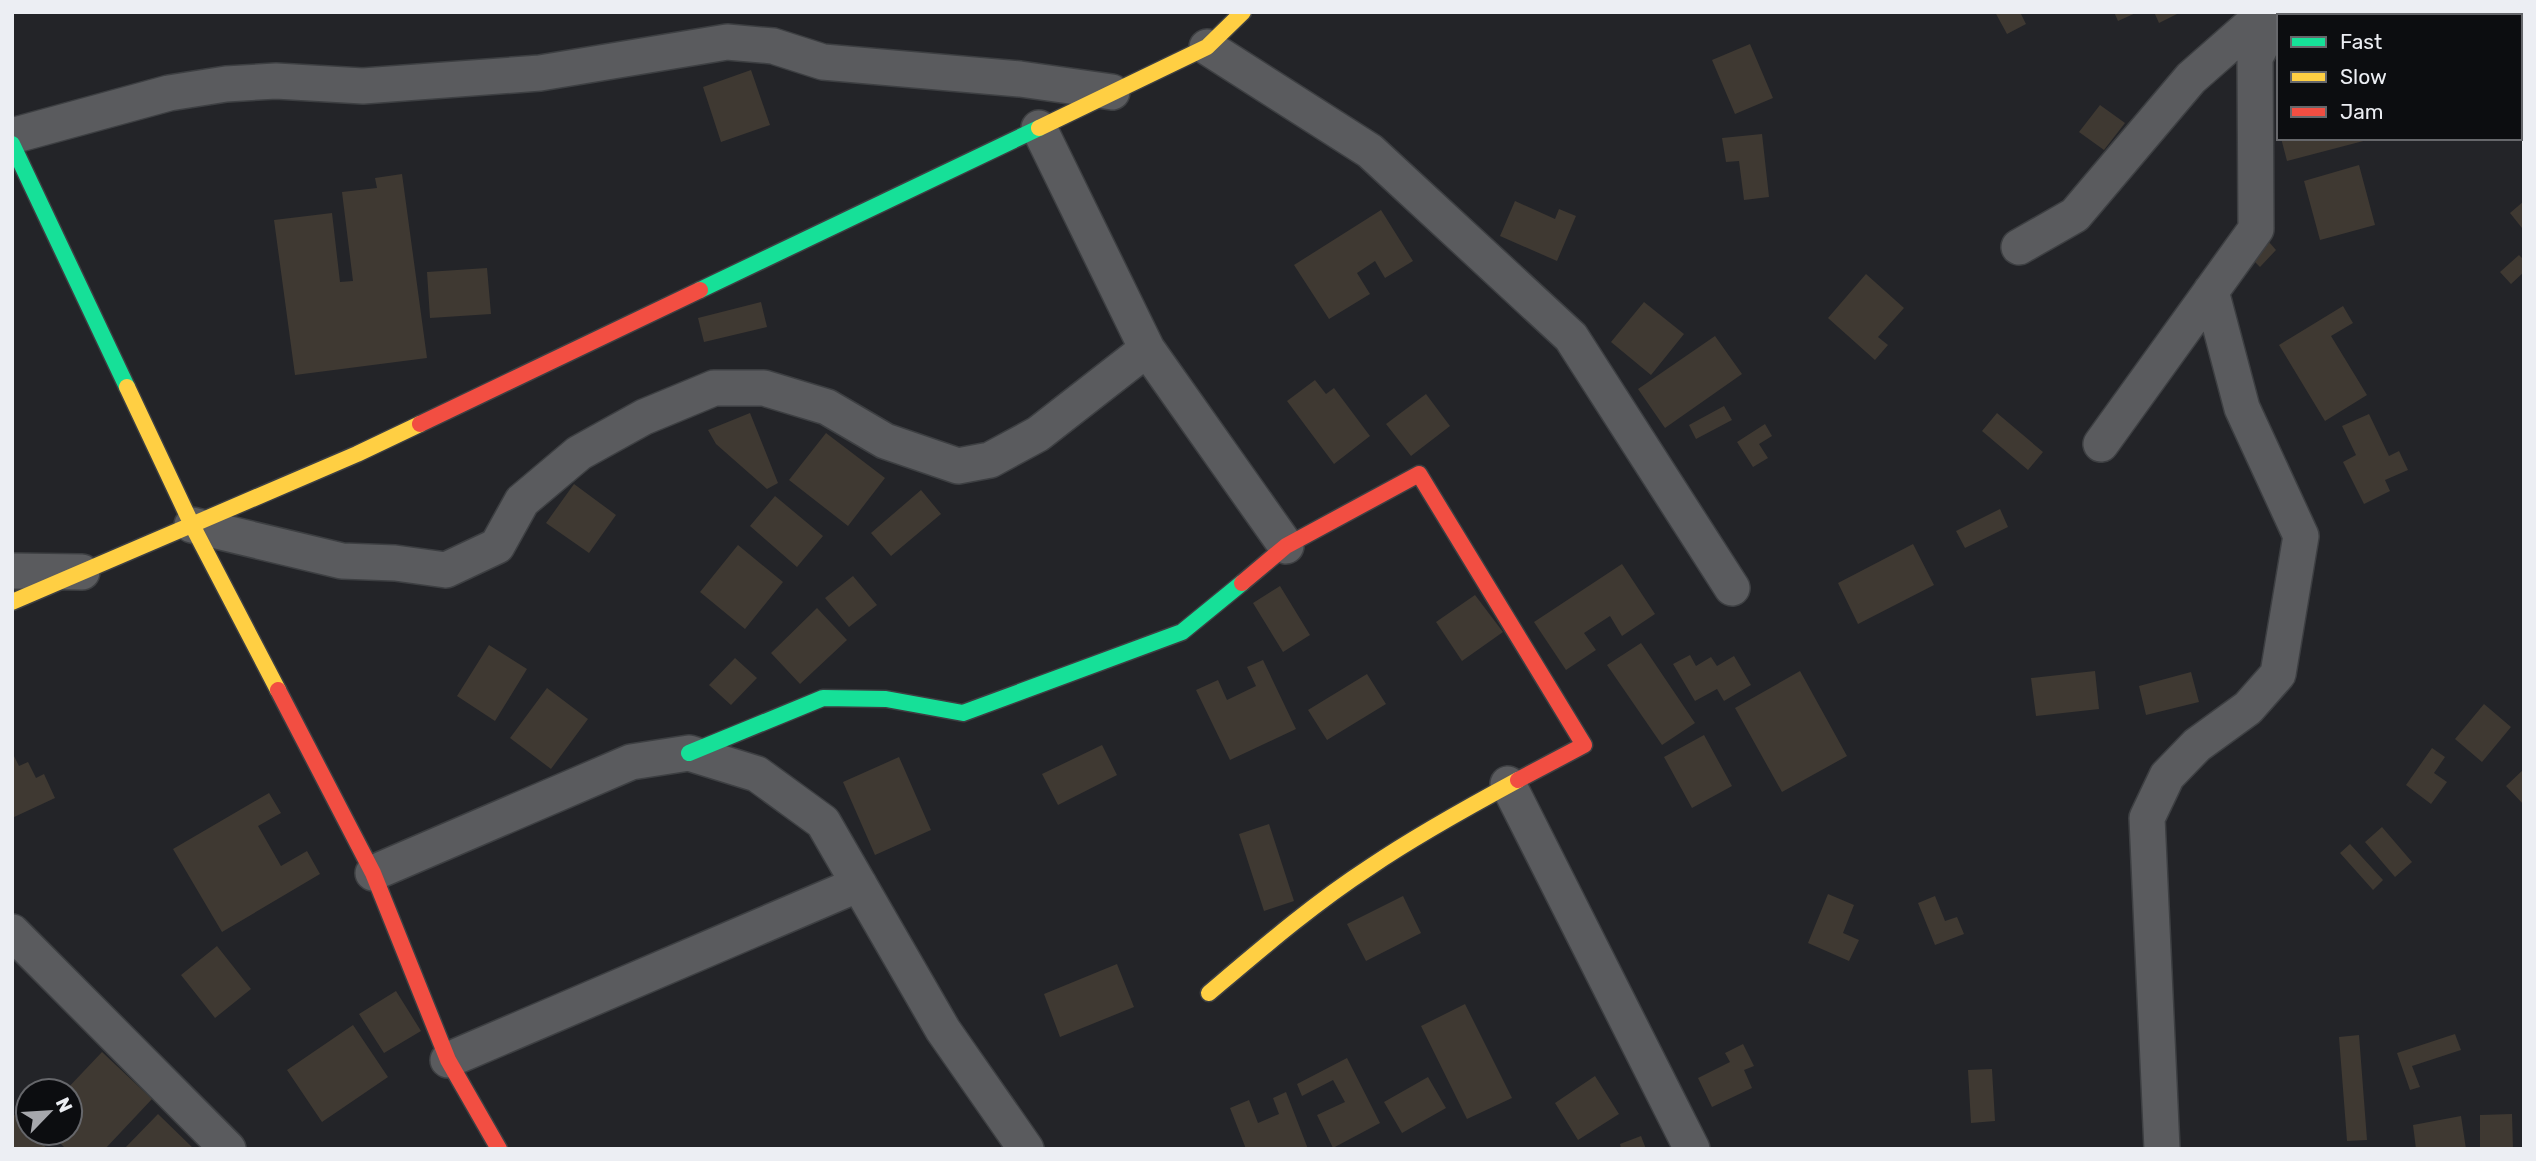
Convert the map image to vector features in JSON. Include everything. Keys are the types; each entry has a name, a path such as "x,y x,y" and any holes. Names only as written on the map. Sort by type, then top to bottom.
{"street":[{"path":"12,602 369,447 1039,128 1207,47 1243,12"},
{"path":"2020,247 2075,215 2191,78 2266,12"},
{"path":"2101,444 2256,229 2255,58 2278,12"},
{"path":"12,136 169,93 226,84 276,81 363,86 540,73 727,42 773,46 823,62 1020,79 1111,92"},
{"path":"1207,47 1370,151 1571,337 1732,588"},
{"path":"1039,128 1147,349 1286,546"},
{"path":"12,144 192,525 373,873 448,1059 499,1149"},
{"path":"2162,1149 2147,818 2167,776 2197,745 2248,708 2278,674 2301,536 2242,408 2211,291"},
{"path":"192,525 342,561 395,563 446,570 497,546 522,501 579,453 644,417 714,388 764,388 827,407 885,440 958,467 990,460 1038,434 1147,349"},
{"path":"373,873 631,762 689,753 823,698 886,699 963,713 1182,632 1286,546 1419,474 1584,746 1508,784 1369,867 1209,993"},
{"path":"12,571 84,572"},
{"path":"689,753 757,774 823,822 943,1030 1026,1149"},
{"path":"1508,784 1692,1149"},
{"path":"448,1059 859,884"},
{"path":"12,932 228,1149"}],"building":[{"path":"1995,12 2020,12 2026,24 2007,34"},
{"path":"2114,12 2138,12 2118,21"},
{"path":"2154,12 2181,12 2159,23"},
{"path":"2524,17 2522,65 2522,18"},
{"path":"1750,44 1773,98 1735,114 1712,60"},
{"path":"751,70 770,125 721,142 703,87"},
{"path":"2100,105 2125,123 2104,150 2079,132"},
{"path":"1762,134 1769,197 1744,200 1739,161 1726,162 1722,138"},
{"path":"2282,140 2367,140 2287,161"},
{"path":"2359,165 2375,225 2320,240 2304,181"},
{"path":"402,174 427,358 295,375 274,220 332,213 340,282 353,281 342,192 377,188 375,178"},
{"path":"1515,201 1555,219 1559,209 1576,216 1557,261 1500,236"},
{"path":"2524,201 2524,226 2522,228 2510,213"},
{"path":"1381,210 1413,261 1385,278 1375,261 1357,273 1370,294 1329,319 1294,265"},
{"path":"2269,242 2276,250 2260,267 2252,259"},
{"path":"2519,255 2524,260 2524,272 2511,284 2500,272"},
{"path":"487,268 491,314 430,318 427,272"},
{"path":"1866,274 1904,308 1878,337 1888,345 1875,360 1828,318"},
{"path":"761,302 767,327 704,342 698,318"},
{"path":"1644,302 1684,334 1651,375 1611,342"},
{"path":"2343,306 2353,323 2331,336 2367,395 2325,421 2279,345"},
{"path":"1715,336 1742,374 1665,428 1638,389"},
{"path":"1315,380 1326,394 1334,388 1370,436 1334,464 1287,401"},
{"path":"1426,394 1450,426 1411,456 1386,424"},
{"path":"1724,406 1732,420 1696,439 1689,425"},
{"path":"750,413 778,483 767,489 716,444 708,430"},
{"path":"1997,413 2043,452 2028,470 1982,431"},
{"path":"2369,414 2389,456 2399,451 2408,470 2385,480 2390,491 2364,504 2343,462 2356,455 2342,426"},
{"path":"1765,424 1772,436 1759,444 1768,458 1753,467 1737,442"},
{"path":"826,433 885,478 848,526 789,480"},
{"path":"574,484 616,515 589,553 546,523"},
{"path":"921,490 941,514 891,556 871,533"},
{"path":"775,496 823,536 797,567 750,526"},
{"path":"2000,509 2008,527 1965,548 1956,531"},
{"path":"1913,544 1934,585 1858,624 1838,583"},
{"path":"738,545 783,582 745,629 700,592"},
{"path":"1622,564 1655,614 1622,636 1610,616 1584,633 1596,650 1566,670 1534,622"},
{"path":"853,576 877,605 849,627 825,598"},
{"path":"1280,586 1310,635 1283,652 1253,603"},
{"path":"1475,595 1503,632 1462,661 1436,622"},
{"path":"817,608 847,640 800,684 771,653"},
{"path":"1641,643 1695,723 1662,745 1607,665"},
{"path":"489,645 527,669 495,721 457,696"},
{"path":"1690,655 1696,666 1711,657 1717,666 1734,656 1751,685 1724,701 1717,689 1695,701 1673,664"},
{"path":"735,658 757,678 731,705 709,685"},
{"path":"1263,660 1296,729 1230,760 1196,690 1218,680 1227,700 1256,686 1247,667"},
{"path":"1800,671 1847,756 1782,792 1735,708"},
{"path":"2095,671 2099,709 2036,716 2031,678"},
{"path":"2191,672 2199,702 2146,715 2139,686"},
{"path":"1367,674 1386,704 1327,740 1308,710"},
{"path":"547,688 588,719 551,769 510,738"},
{"path":"2484,704 2511,727 2482,762 2455,739"},
{"path":"1704,735 1732,786 1692,808 1664,757"},
{"path":"1102,745 1117,775 1058,805 1042,774"},
{"path":"2432,748 2445,757 2434,773 2447,782 2431,804 2406,785"},
{"path":"12,752 19,766 28,762 36,778 44,774 55,798 12,818"},
{"path":"899,757 931,830 875,855 843,782"},
{"path":"2524,769 2524,805 2506,786"},
{"path":"269,793 281,813 258,826 281,866 307,851 320,874 222,932 173,849"},
{"path":"1269,824 1294,901 1264,911 1239,834"},
{"path":"2382,827 2412,862 2395,877 2365,842"},
{"path":"2350,844 2383,880 2373,890 2340,853"},
{"path":"1828,894 1854,905 1843,933 1859,940 1849,961 1808,943"},
{"path":"1403,896 1421,933 1366,961 1347,924"},
{"path":"1935,896 1945,921 1957,917 1964,934 1935,945 1918,903"},
{"path":"217,946 251,989 215,1018 181,975"},
{"path":"1117,964 1134,1007 1060,1037 1044,994"},
{"path":"396,991 421,1031 384,1053 359,1014"},
{"path":"1465,1004 1512,1098 1467,1119 1421,1026"},
{"path":"353,1025 388,1077 322,1122 287,1070"},
{"path":"2455,1034 2461,1050 2412,1066 2420,1087 2410,1090 2397,1053"},
{"path":"2359,1035 2367,1140 2347,1141 2339,1037"},
{"path":"1743,1044 1754,1066 1744,1070 1752,1088 1712,1107 1698,1078 1730,1062 1725,1053"},
{"path":"102,1052 152,1099 105,1149 66,1149 64,1147 84,1147 84,1077 78,1077"},
{"path":"1347,1058 1380,1123 1333,1148 1317,1115 1345,1102 1333,1080 1302,1096 1297,1084"},
{"path":"1992,1069 1995,1121 1971,1123 1968,1070"},
{"path":"1595,1076 1619,1114 1578,1140 1555,1103"},
{"path":"1428,1077 1446,1108 1402,1133 1384,1102"},
{"path":"1286,1092 1308,1149 1246,1149 1230,1108 1249,1100 1258,1123 1279,1114 1273,1098"},
{"path":"158,1114 194,1149 124,1149"},
{"path":"2512,1114 2513,1149 2480,1149 2480,1115"},
{"path":"14,1116 14,1147 47,1149 12,1149"},
{"path":"2461,1116 2466,1149 2416,1149 2413,1125"},
{"path":"1641,1136 1646,1149 1621,1149 1620,1144"}],"traffic: fast":[{"path":"700,290 1039,128"},
{"path":"12,144 127,387"},
{"path":"689,753 823,698 886,699 963,713 1182,632 1242,583"}],"traffic: slow":[{"path":"1039,128 1207,47 1243,12"},
{"path":"127,387 192,525 278,690"},
{"path":"12,602 357,454 420,424"},
{"path":"1209,993 1288,927 1349,881 1424,833 1518,780"}],"traffic: jam":[{"path":"420,424 700,290"},
{"path":"1242,583 1286,546 1419,474 1584,745 1518,780"},
{"path":"278,690 373,873 448,1060 499,1149"}]}
